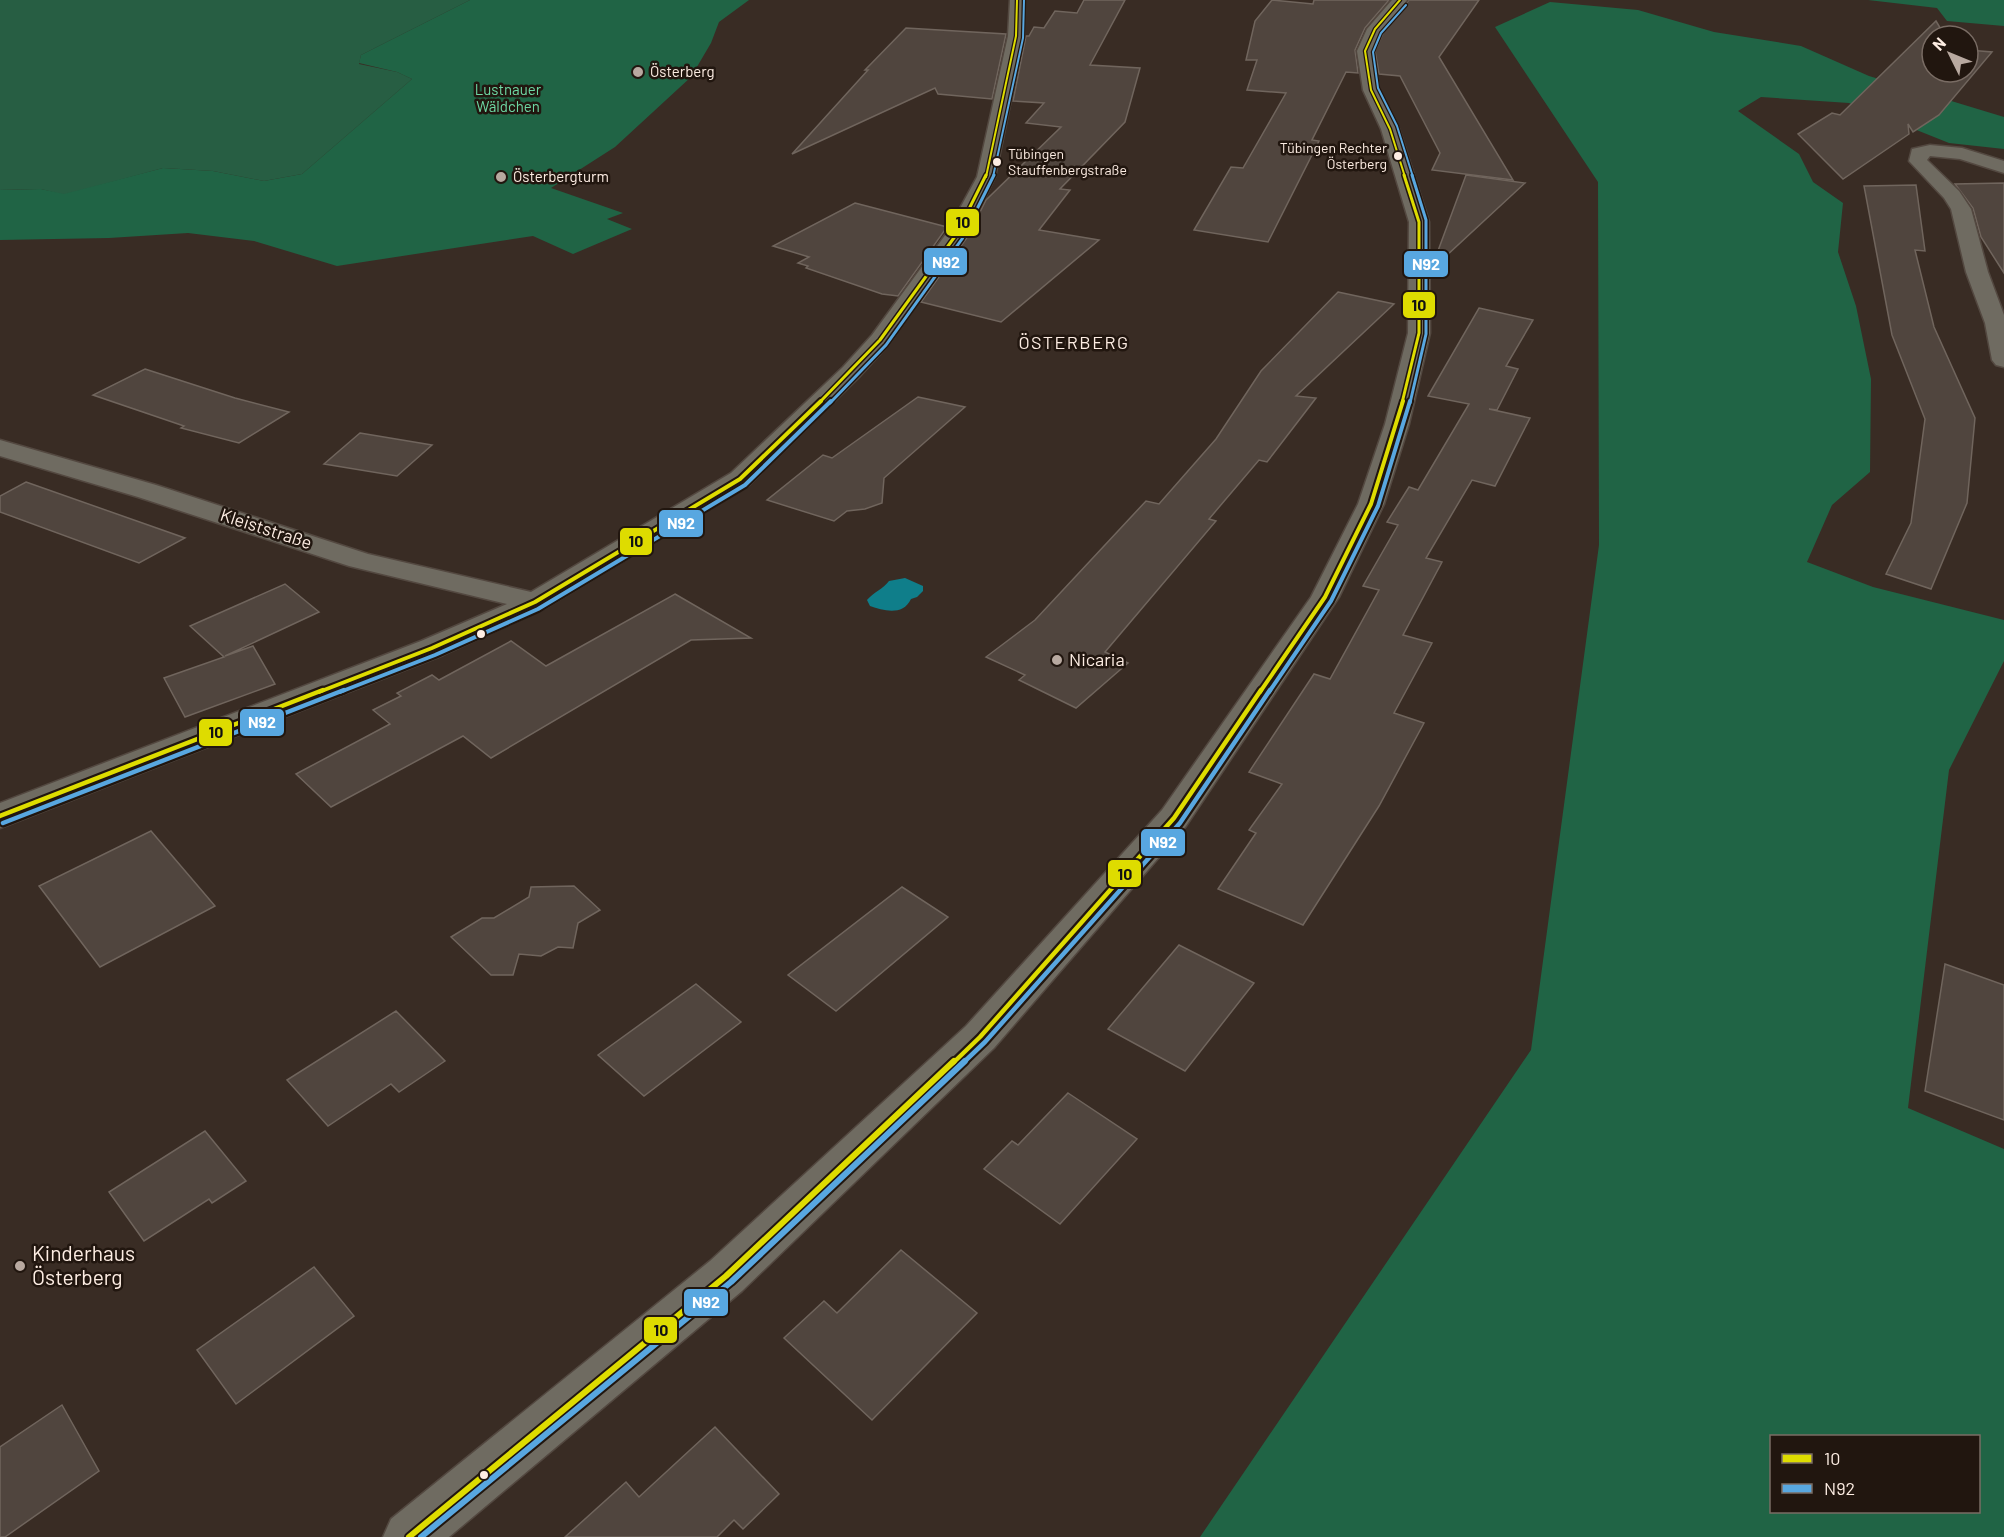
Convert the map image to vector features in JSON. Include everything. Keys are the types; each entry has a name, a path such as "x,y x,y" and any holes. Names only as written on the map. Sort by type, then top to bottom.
{"street":[{"path":"0,816 432,648 535,602 740,479 880,340 947,249 986,177 1016,36 1017,0"},
{"path":"409,1537 726,1276 980,1037 1174,818 1325,597 1371,504 1397,424 1419,333 1419,222 1390,129 1371,90 1365,51 1374,29 1400,0"},
{"path":"2004,167 1966,154 1940,150 1919,153 1918,157 1918,161 1952,195 1961,209 1977,272 1996,323 2004,360"},
{"name":"Kleiststraße","path":"0,448 147,491 360,560 535,602"}],"green space":[{"path":"0,0 470,0 361,55 359,64 397,72 412,79 302,174 264,181 213,171 163,168 64,195 41,189 0,190"},
{"name":"Lustnauer Wäldchen","path":"470,0 749,0 719,22 711,43 691,77 615,147 551,188 623,213 607,219 632,229 573,254 533,236 337,266 254,241 188,233 109,238 0,240 0,190 41,189 64,194 163,168 213,171 264,181 302,174 412,79 397,72 359,63 361,55"},
{"path":"1868,0 2004,0 2004,26 1947,21 1937,8"},
{"path":"1550,2 1638,10 1714,32 1801,46 1869,76 2004,117 2004,149 1949,143 1849,103 1761,97 1738,111 1799,154 1813,182 1843,203 1838,252 1856,306 1871,379 1870,472 1832,505 1807,562 1873,587 2004,620 2004,661 1949,770 1908,1108 2004,1149 2004,1537 1200,1537 1531,1050 1599,545 1598,182 1495,27"}],"water":[{"path":"905,578 923,586 923,591 917,597 911,599 903,608 893,611 870,606 867,600 889,581"}],"building":[{"path":"1084,0 1125,0 1090,65 1140,68 1125,122 1060,189 1070,190 1039,230 1099,240 1001,322 921,302 968,236 986,200 1061,127 1026,123 1044,103 1013,101 1026,36 1029,36 1034,27 1044,28 1055,11 1077,13"},
{"path":"1272,0 1313,4 1314,0 1389,0 1365,28 1355,50 1358,73 1346,72 1312,140 1319,141 1268,242 1194,230 1231,167 1243,168 1286,93 1247,90 1257,60 1246,60 1255,21"},
{"path":"1409,0 1479,0 1439,57 1513,180 1432,170 1440,153 1400,76 1379,74 1375,51 1384,31"},
{"path":"906,28 1006,34 992,99 938,94 935,88 792,154 868,70 865,70"},
{"path":"1920,37 1920,84 1965,84 1939,115 1913,132 1908,124 1909,134 1843,179 1798,134 1832,113 1840,115"},
{"path":"1980,51 1992,52 1980,66"},
{"path":"1466,175 1525,183 1432,269 1432,267"},
{"path":"2004,183 2004,273 1981,237 1973,208 1955,184"},
{"path":"1916,185 1925,251 1915,250 1934,327 1975,418 1967,503 1931,589 1886,574 1911,523 1925,419 1892,335 1864,186"},
{"path":"855,203 947,227 898,296 882,294 806,268 808,266 798,263 809,257 773,246"},
{"path":"1338,292 1394,304 1296,396 1316,398 1267,462 1259,460 1209,519 1216,521 1105,652 1128,663 1076,708 1019,680 1025,675 986,657 1035,620 1146,501 1159,504 1216,439 1261,371"},
{"path":"1479,308 1533,320 1506,366 1518,369 1497,410 1489,409 1530,418 1495,486 1472,480 1426,558 1442,562 1403,635 1432,643 1394,713 1424,723 1379,806 1303,925 1218,889 1256,833 1249,830 1282,784 1249,772 1314,674 1330,679 1379,590 1363,586 1398,525 1387,522 1409,487 1418,490 1469,404 1428,396"},
{"path":"145,369 235,398 289,412 239,443 181,428 184,426 93,395"},
{"path":"918,397 965,407 884,478 882,503 865,509 847,511 834,521 767,500 823,455 832,458"},
{"path":"360,433 432,445 397,476 324,464"},
{"path":"26,482 185,538 139,563 0,512 0,496"},
{"path":"285,584 319,612 225,656 253,646 275,684 185,717 164,678 224,657 190,626"},
{"path":"675,594 751,638 691,640 491,758 463,736 331,807 296,774 390,724 373,710 401,696 397,693 432,675 439,680 511,641 546,666"},
{"path":"151,831 215,906 100,967 39,886"},
{"path":"574,886 600,910 578,923 573,948 558,947 541,956 519,954 513,975 491,975 451,937 482,918 494,918 529,897 531,887"},
{"path":"902,887 948,917 836,1011 788,975"},
{"path":"1179,945 1254,983 1185,1071 1108,1029"},
{"path":"1945,964 2004,985 2004,1120 1925,1091"},
{"path":"696,984 741,1022 644,1096 598,1055"},
{"path":"396,1011 445,1061 399,1092 391,1084 328,1126 287,1080"},
{"path":"1068,1093 1137,1139 1060,1224 984,1169 1012,1141 1018,1145"},
{"path":"205,1131 246,1181 212,1203 209,1199 144,1241 109,1192"},
{"path":"901,1250 977,1313 872,1420 784,1338 824,1301 837,1313"},
{"path":"314,1267 354,1316 236,1404 197,1350"},
{"path":"62,1405 99,1471 5,1537 0,1537 0,1447"},
{"path":"715,1427 779,1494 743,1529 734,1520 717,1537 565,1537 626,1482 639,1497"}],"transit line":[{"name":"10","path":"0,816 432,648 535,602 740,479 851,372 880,340 956,235 986,177 1016,36 1017,0"},
{"name":"N92","path":"3,823 435,655 538,609 745,485 886,345 962,239 993,179 1023,38 1024,0"},
{"name":"10","path":"409,1537 726,1276 980,1037 1174,818 1325,597 1371,504 1397,424 1419,333 1419,222 1390,129 1371,90 1365,51 1375,29 1400,0"},
{"name":"N92","path":"421,1537 731,1282 985,1042 1180,823 1331,601 1378,506 1404,426 1426,334 1426,220 1397,126 1378,88 1373,52 1381,33 1406,5"}],"place":[{"name":"Österberg","path":"638,72"},
{"name":"Tübingen Rechter Österberg","path":"1398,156"},
{"name":"Tübingen Stauffenbergstraße","path":"997,162"},
{"name":"Österbergturm","path":"501,177"},
{"name":"Nicaria","path":"1057,660"},
{"name":"Kinderhaus Österberg","path":"20,1266"}],"district":[{"name":"ÖSTERBERG","path":"1074,343"}]}
